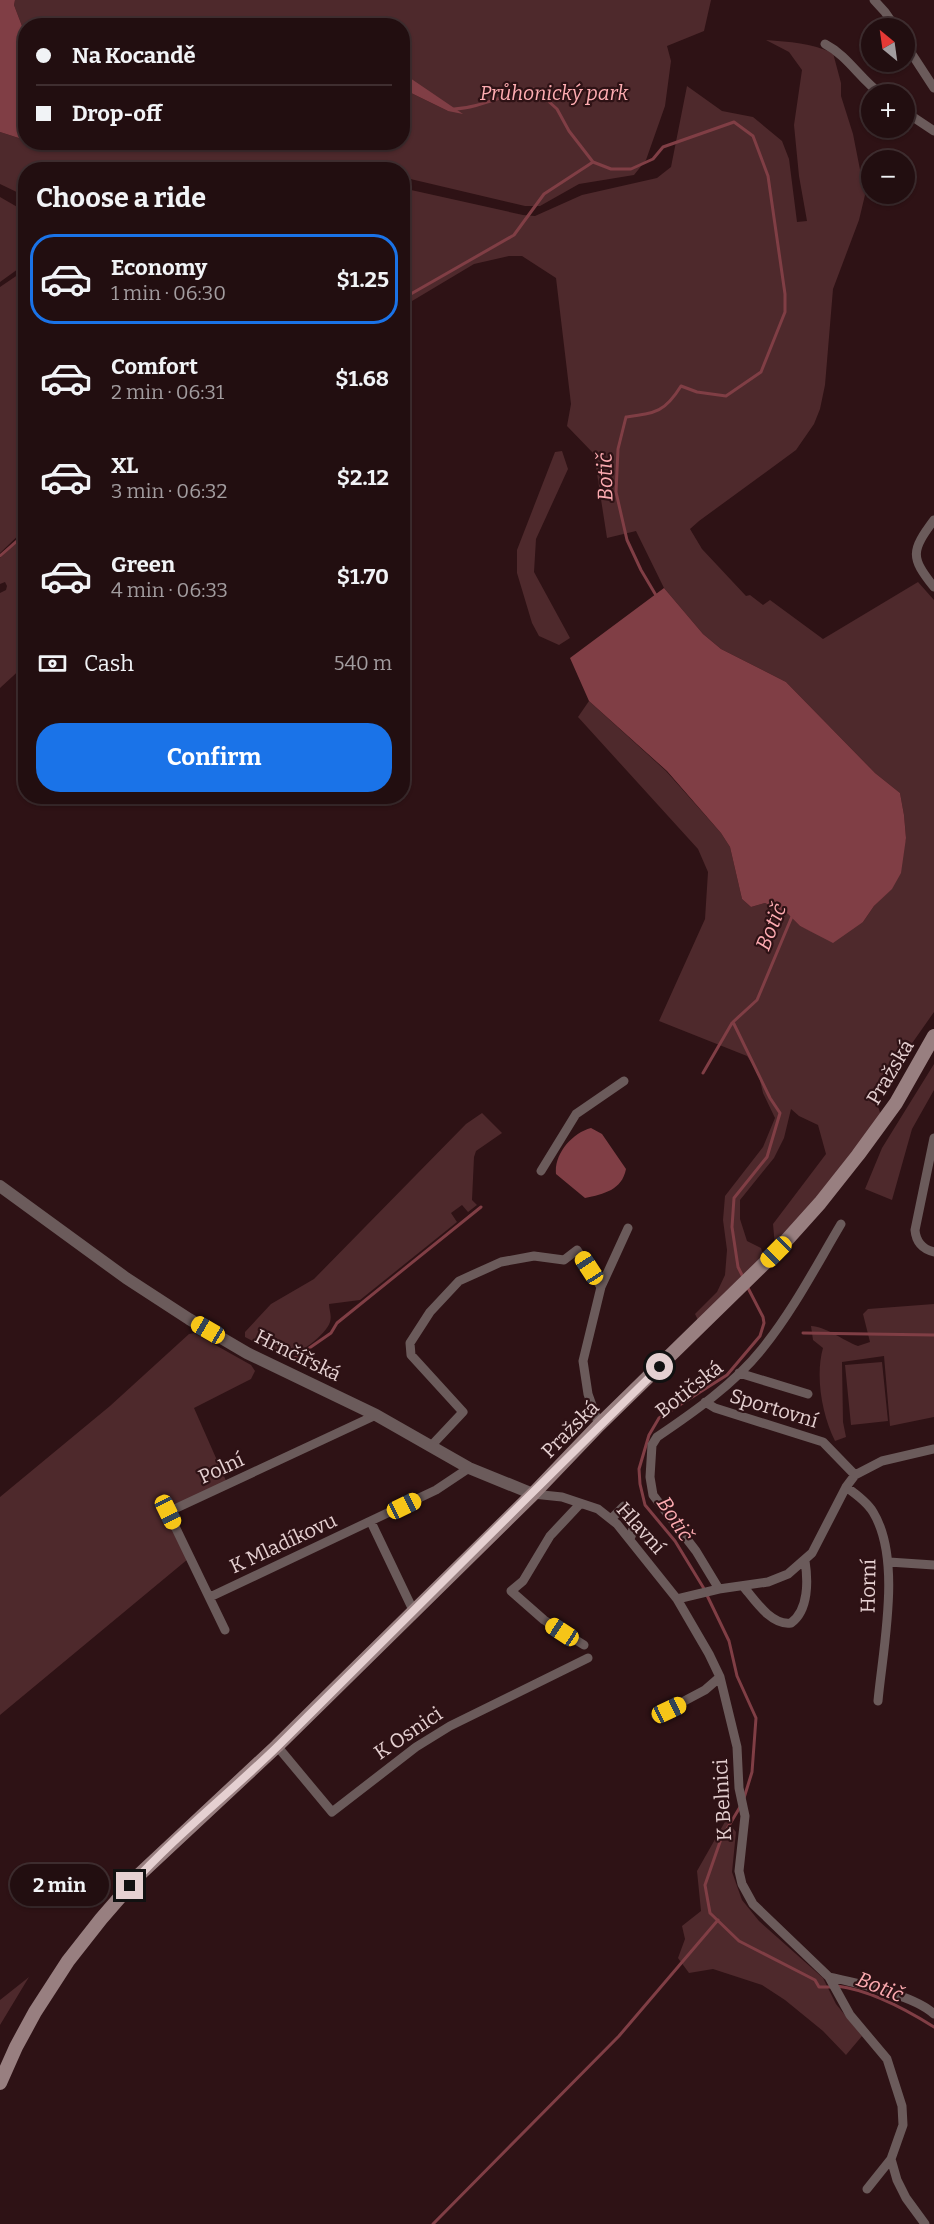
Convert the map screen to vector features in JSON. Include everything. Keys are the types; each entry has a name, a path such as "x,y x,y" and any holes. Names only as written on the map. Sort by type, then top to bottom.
{"main road":[{"name":"Pražská","path":"16,2047 35,2012 68,1961 140,1874 277,1746 414,1612 599,1425 750,1278 820,1203 896,1103 934,1036"},
{"path":"0,2063 16,2047"},
{"path":"0,2083 16,2047"}],"street":[{"path":"874,0 889,18"},
{"path":"825,44 840,52 868,84"},
{"path":"915,59 934,88"},
{"path":"915,118 934,131"},
{"path":"934,520 918,541 916,552 917,563 934,587"},
{"path":"541,1171 576,1114 624,1081"},
{"path":"934,1138 915,1230 919,1243 934,1252"},
{"name":"Hrnčířská","path":"0,1186 126,1278 189,1319 275,1368 376,1415 469,1468 533,1494"},
{"name":"Botičská","path":"715,1590 686,1538 653,1495 650,1477 654,1440 705,1402 751,1362 781,1324 841,1224"},
{"path":"599,1425 588,1394 583,1361 601,1287 628,1228"},
{"path":"431,1446 464,1412 411,1354 410,1343 429,1312 459,1281 501,1262 534,1256 564,1260 577,1250 601,1287"},
{"path":"739,1373 808,1394"},
{"name":"Sportovní","path":"705,1402 715,1408 823,1442 855,1475"},
{"name":"Polní","path":"225,1630 168,1512 376,1415"},
{"path":"677,1599 778,1579 788,1574 812,1553 846,1487 855,1475 882,1461 934,1449"},
{"name":"K Mladíkovu","path":"210,1597 436,1490 469,1468"},
{"name":"Horní","path":"846,1487 868,1505 874,1514 884,1537 889,1562 878,1701"},
{"name":"Hlavní","path":"533,1494 562,1497 598,1509 630,1539 677,1599"},
{"path":"580,1504 550,1536 524,1581 511,1591 544,1620 584,1645"},
{"path":"611,1519 624,1506 632,1517 634,1529 630,1539"},
{"path":"371,1522 414,1612"},
{"path":"743,1586 761,1608 776,1620 791,1623 799,1614 804,1601 807,1575 805,1561"},
{"path":"889,1562 934,1565"},
{"name":"K Belnici","path":"677,1599 720,1677 737,1747 739,1788 745,1816 739,1871 742,1884 753,1904 831,1982 850,2015 887,2059 895,2079 902,2106 903,2125 891,2159 867,2189"},
{"name":"K Osnici","path":"277,1746 332,1812 416,1747 450,1726 588,1658"},
{"path":"656,1716 705,1690 720,1677"},
{"path":"831,1982 869,1985 934,2014"},
{"path":"891,2159 897,2180 906,2198 925,2224"}],"green space":[{"name":"Průhonický park","path":"15,0 711,0 704,31 667,46 671,61 665,106 646,160 634,175 579,184 540,206 525,206 410,179 410,162 18,162 18,193 0,184 0,132 18,138 18,150 410,150 410,92 448,111 410,79 410,18 19,18 14,5"},
{"path":"766,40 808,45 833,53 841,83 841,96 853,134 861,175 861,204 863,204 833,289 825,385 820,409 814,424 796,450 690,529 702,549 746,596 750,595 763,605 770,600 823,639 918,582 934,600 934,1012 875,1096 881,1116 839,1173 775,1246 773,1224 826,1154 818,1125 799,1116 791,1109 784,1138 774,1158 740,1200 740,1219 747,1241 761,1248 764,1258 698,1320 695,1314 717,1292 725,1275 727,1250 723,1220 725,1196 763,1147 775,1118 763,1093 758,1072 747,1056 659,1021 705,919 708,872 698,849 578,717 589,701 666,771 721,833 730,847 742,899 751,907 765,903 788,914 800,926 813,932 863,922 874,906 892,888 906,838 900,793 875,773 786,682 721,649 703,634 664,588 636,531 607,538 594,454 567,426 571,404 556,278 522,256 509,256 474,264 410,302 410,190 535,216 582,195 657,178 671,167 687,86 722,111 753,117 782,141 789,159 797,222 807,221 799,176 794,125 802,70 789,52"},
{"path":"0,197 18,207 18,269 0,282"},
{"path":"18,275 18,536 0,553 0,287"},
{"path":"562,451 568,469 536,539 534,572 570,638 559,645 539,636 532,623 517,573 517,550 555,452"},
{"path":"18,541 18,671 0,688 0,593 6,590 7,586 5,582 0,584 0,558"},
{"path":"934,1064 934,1090 912,1129 892,1200 865,1189 882,1148"},
{"path":"482,1113 502,1133 476,1151 472,1200 477,1205 468,1212 462,1205 451,1213 457,1222 360,1300 329,1304 330,1322 323,1333 302,1350 281,1356 245,1337 245,1332 271,1304 314,1279 466,1124"},
{"path":"934,1304 934,1417 890,1426 884,1356 842,1362 843,1422 846,1437 835,1441 823,1408 821,1395 820,1371 823,1348 813,1340 811,1326 822,1328 858,1346 870,1342 863,1314 868,1309"},
{"path":"194,1333 251,1365 255,1371 251,1379 194,1408 227,1483 171,1508 188,1559 0,1715 0,1497 110,1406 189,1334"},
{"path":"882,1362 888,1421 851,1425 845,1365"},
{"path":"726,1820 736,1832 732,1872 742,1900 759,1921 823,1978 836,2004 862,2036 846,2055 823,2031 785,2000 762,1985 713,1969 689,1973 678,1958 685,1939 682,1926 701,1911 697,1871"},
{"path":"29,1977 0,2025 0,2000"}],"shaded area":[{"path":"0,0 15,0 14,5 19,18 18,138 0,132"},
{"path":"410,78 463,114 448,111 410,92"},
{"path":"664,588 703,634 721,649 786,682 875,773 900,793 906,838 901,873 892,889 874,906 863,922 833,943 800,926 788,914 765,903 751,907 742,899 730,847 721,833 667,771 589,701 570,658"},
{"path":"591,1128 602,1134 626,1169 621,1182 611,1190 585,1198 556,1174 556,1166 561,1152 571,1139"}],"waterway":[{"name":"Botič","path":"454,109 475,106 514,93 535,89 557,109 569,131 593,162 611,169 631,169 653,159 663,147 734,122 753,136 768,176 785,294 785,312 761,372 726,396 697,392 681,386 670,401 659,410 626,417 618,449 616,492 627,540 657,597"},
{"path":"410,294 514,235 544,194 593,162"},
{"path":"0,556 18,540"},
{"name":"Botič","path":"743,1277 738,1267 732,1227 734,1198 767,1157 780,1113 770,1098 733,1022 757,1000 793,914"},
{"path":"703,1073 732,1023"},
{"path":"292,1360 331,1333 337,1323 481,1207"},
{"name":"Botič","path":"744,1798 752,1772 756,1718 737,1676 729,1641 703,1587 675,1541 645,1505 639,1469 649,1435 659,1418 727,1375 760,1336 764,1323 763,1317 747,1286"},
{"path":"803,1333 934,1335"},
{"name":"Botič","path":"740,1807 721,1839 705,1885 710,1913 739,1941 815,1980 819,1987 831,1987"},
{"path":"433,2224 619,2036 718,1920"},
{"name":"Botič","path":"837,1986 862,1992 887,2002 934,2027"}],"route":[{"path":"130,1886 207,1810 277,1746 660,1367"}]}
